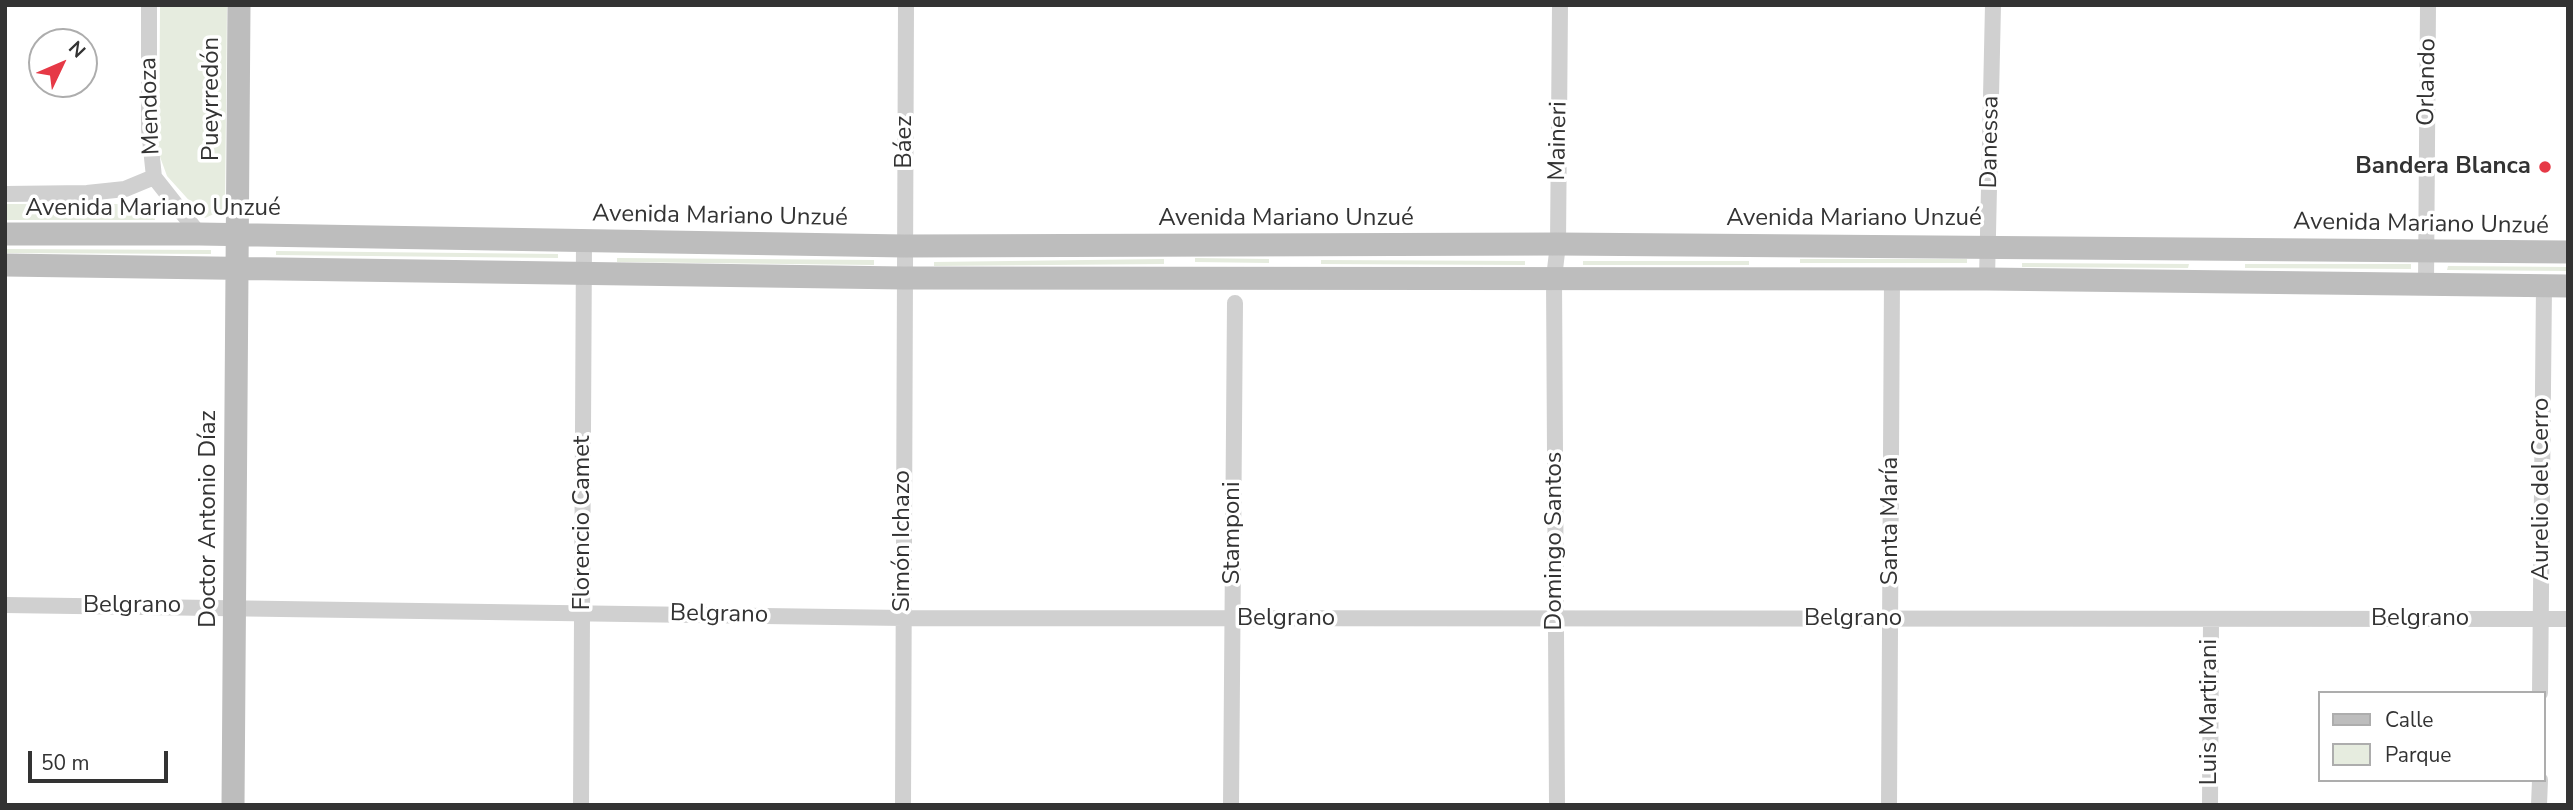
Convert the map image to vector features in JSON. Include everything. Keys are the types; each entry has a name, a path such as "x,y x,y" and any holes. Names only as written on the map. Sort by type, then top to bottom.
{"main road":[{"name":"Pueyrredón","path":"239,5 239,235"},
{"name":"Avenida Mariano Unzué","path":"5,234 199,234 904,246 1558,244 2568,253"},
{"name":"Doctor Antonio Díaz","path":"233,805 239,235"},
{"path":"1179,278 1180,245"},
{"path":"1299,245 1299,278"},
{"path":"1775,245 1777,279"},
{"path":"5,265 903,278 1987,279 2568,286"}],"street":[{"name":"Mendoza","path":"149,5 149,129 154,177 199,234"},
{"name":"Báez","path":"903,278 906,5"},
{"name":"Maineri","path":"1554,278 1558,244 1560,5"},
{"name":"Danessa","path":"1987,279 1993,5"},
{"name":"Orlando","path":"2426,284 2428,5"},
{"name":"Avenida Mariano Unzué","path":"5,194 100,192 125,189 154,177"},
{"name":"Florencio Camet","path":"581,805 584,241"},
{"name":"Simón Ichazo","path":"903,278 903,805"},
{"name":"Domingo Santos","path":"1554,278 1557,805"},
{"name":"Santa María","path":"1889,805 1892,279"},
{"name":"Aurelio del Cerro","path":"2540,691 2544,286"},
{"name":"Stamponi","path":"1231,805 1235,303"},
{"name":"Belgrano","path":"5,605 903,618 2568,620"},
{"name":"Luis Martirani","path":"2210,805 2211,619"},
{"path":"2539,805 2540,782"}],"green space":[{"path":"160,5 227,5 225,209 205,218 167,176 159,154"},
{"path":"5,204 155,204 155,220 5,220"},
{"path":"5,249 211,250 211,254 5,253"},
{"path":"276,251 558,254 558,258 276,255"},
{"path":"617,258 874,260 874,265 617,262"},
{"path":"1195,258 1269,259 1269,263 1195,262"},
{"path":"1164,259 1164,264 934,266 934,262"},
{"path":"1800,259 1967,259 1967,263 1800,263"},
{"path":"1321,260 1525,261 1525,265 1321,264"},
{"path":"1583,261 1749,261 1749,265 1583,265"},
{"path":"2022,263 2189,264 2188,268 2022,267"},
{"path":"2245,264 2411,264 2411,269 2245,268"},
{"path":"2448,266 2568,267 2568,271 2447,270"}],"place":[{"name":"Bandera Blanca","path":"2545,167"}]}
